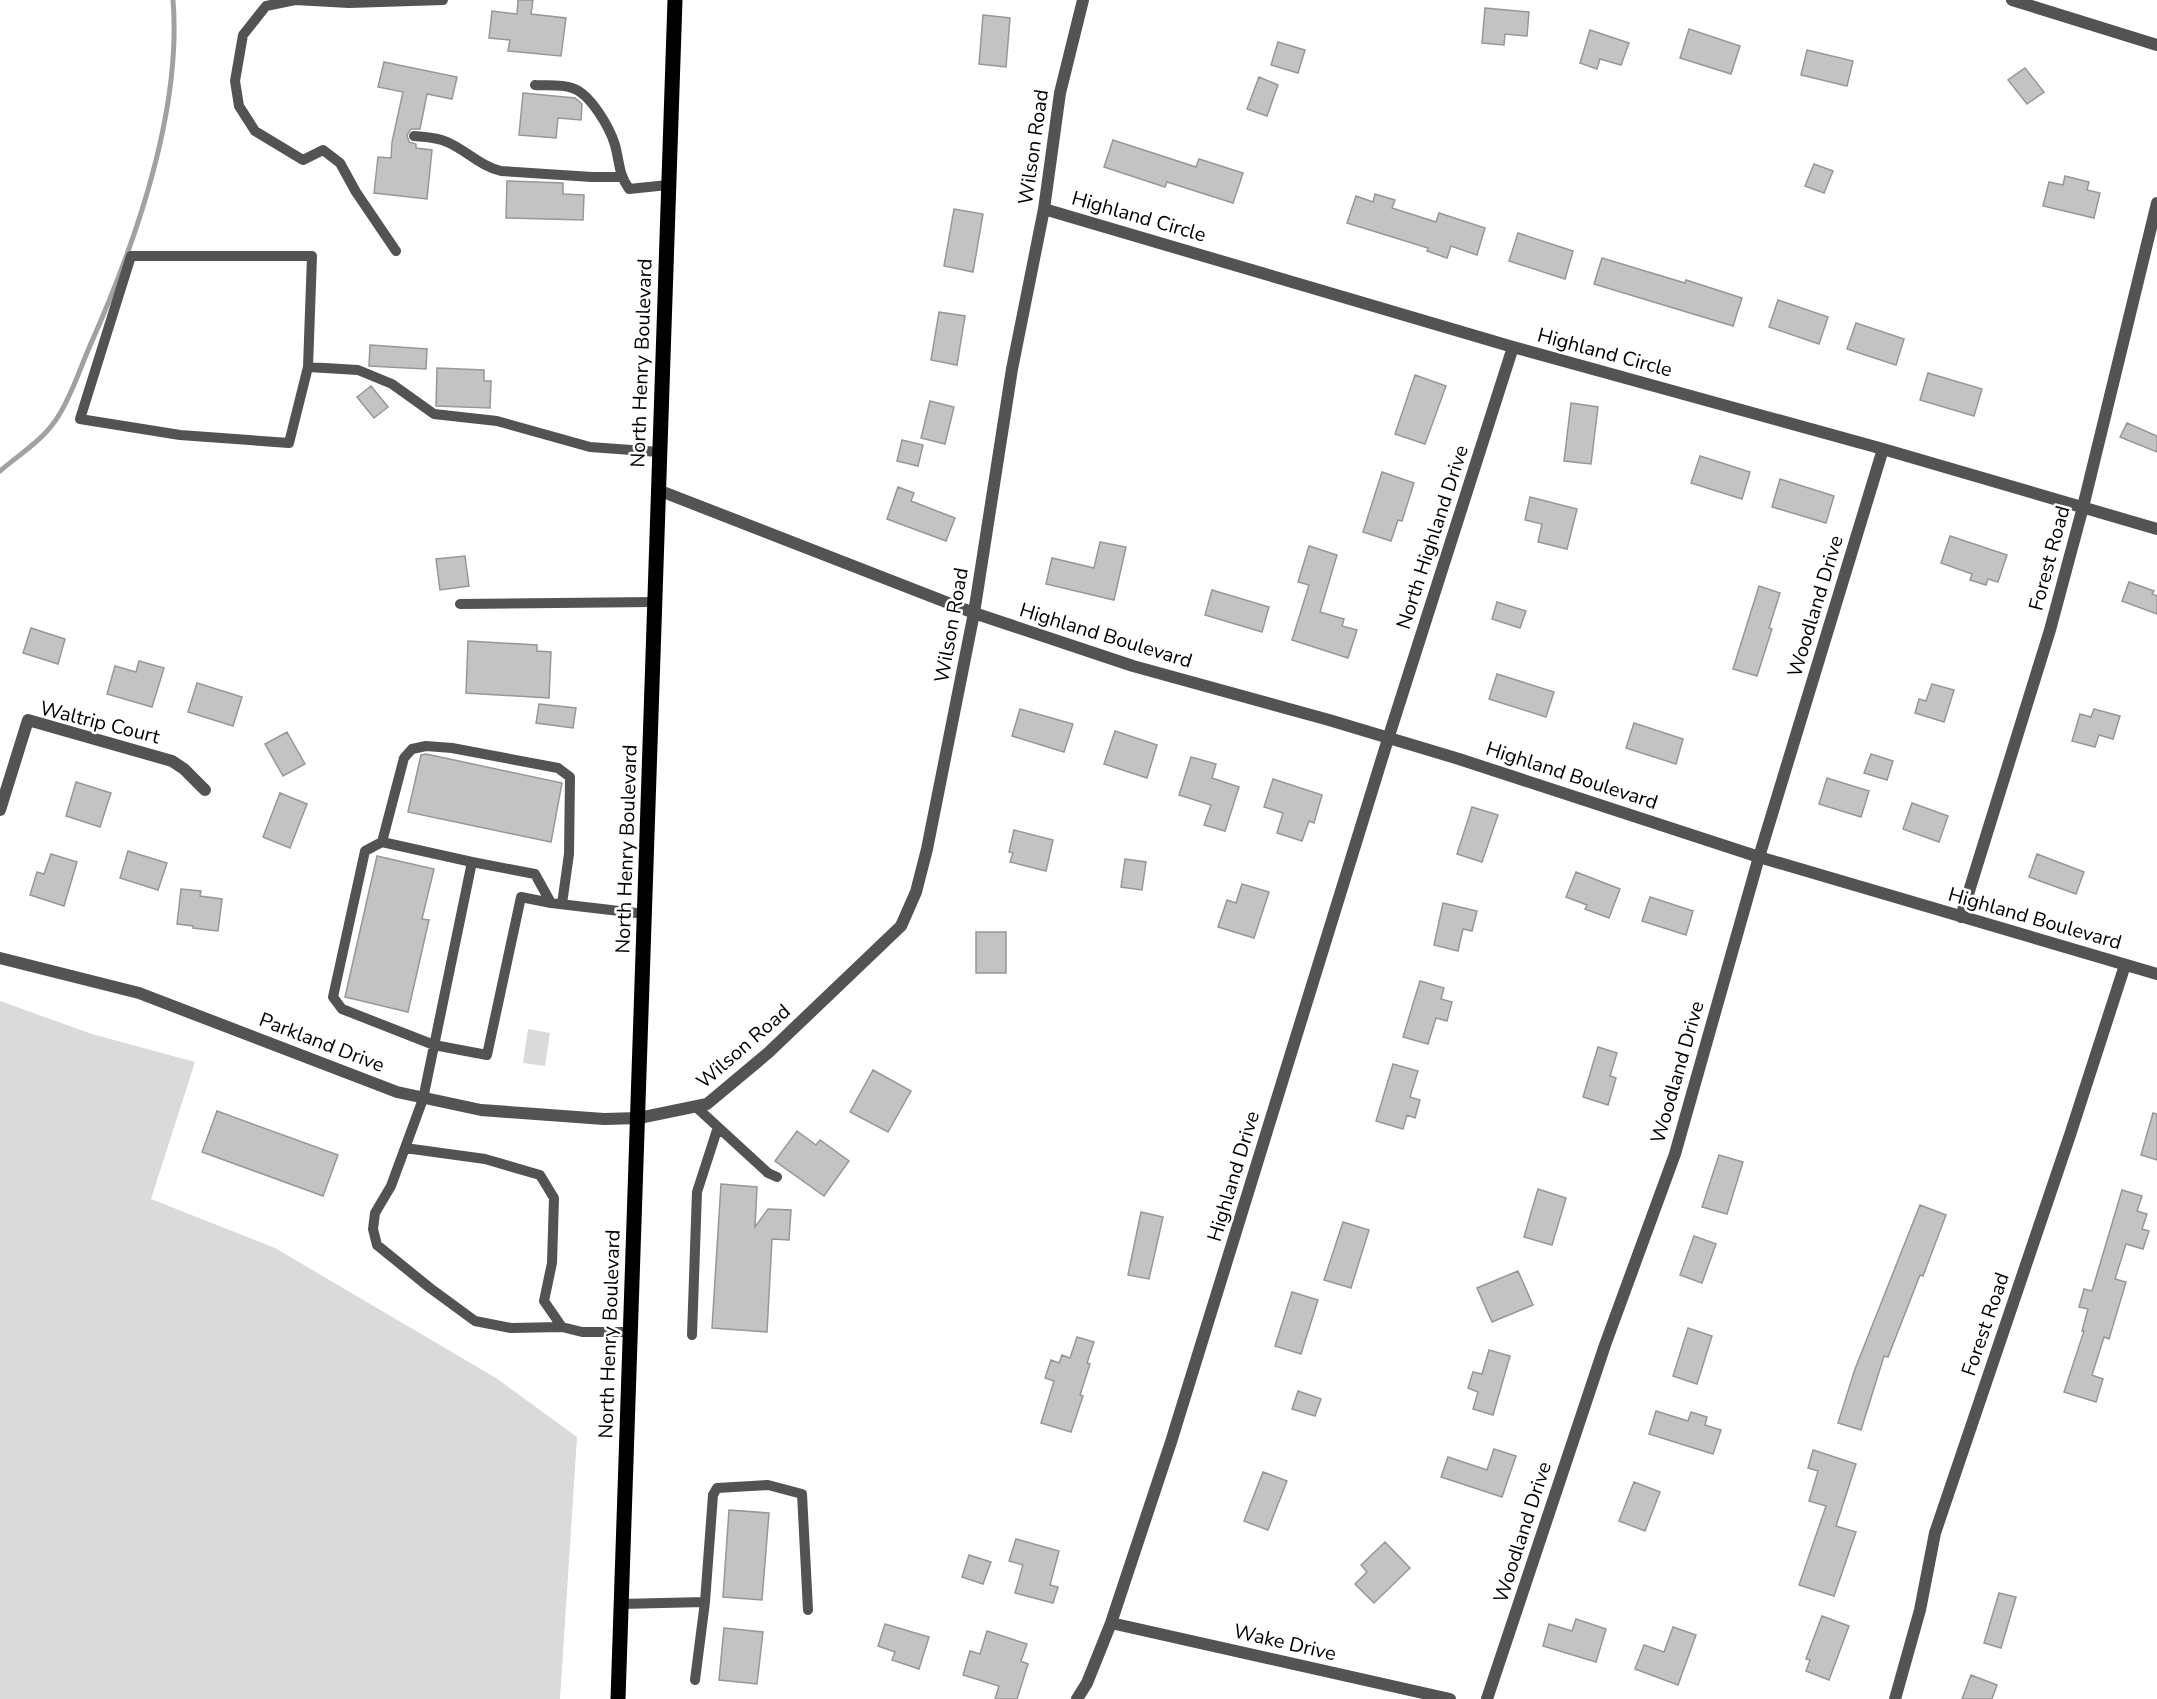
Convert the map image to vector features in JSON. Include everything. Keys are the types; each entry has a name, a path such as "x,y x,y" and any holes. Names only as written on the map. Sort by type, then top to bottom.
{"main road":[{"name":"North Henry Boulevard","path":"618,1699 675,0"}],"street":[{"name":"Wilson Road","path":"639,1118 707,1104 768,1053 901,926 916,892 927,849 974,613 1012,369 1044,209 1060,93 1083,0"},
{"path":"2012,0 2157,45"},
{"name":"Forest Road","path":"1961,917 2050,630 2083,507 2157,203"},
{"name":"Highland Circle","path":"1044,209 1513,347 1883,449 2157,529"},
{"name":"North Highland Drive","path":"1388,739 1513,347"},
{"name":"Woodland Drive","path":"1487,1699 1605,1345 1675,1154 1759,856 1883,449"},
{"name":"Highland Boulevard","path":"658,490 974,613 1133,666 1329,720 1482,766 1759,856 2157,974"},
{"name":"Waltrip Court","path":"0,810 28,720 172,761 205,790"},
{"name":"Highland Drive","path":"1111,1623 1172,1442 1388,739"},
{"name":"Parkland Drive","path":"0,958 139,993 372,1083 423,1099 508,1113 604,1119 639,1118"},
{"name":"Forest Road","path":"1895,1699 1920,1610 1935,1533 2125,965"},
{"path":"1077,1699 1087,1683 1111,1623"},
{"name":"Wake Drive","path":"1111,1623 1450,1699"}],"lane":[{"path":"396,251 356,192 340,163 323,150 303,160 255,131 239,106 235,81 243,34 266,6 295,0 349,3 443,0"},
{"path":"535,85 573,88 593,104 608,127 616,146 621,177 628,189 668,185"},
{"path":"414,136 449,142 482,163 501,171 621,177"},
{"path":"131,256 312,256 308,367 289,442 180,435 80,419 131,256"},
{"path":"308,367 358,370 392,384 434,414 497,422 590,447 659,452"},
{"path":"460,604 654,602"},
{"path":"382,842 404,758 412,749 426,746 452,748 558,768 570,777 570,792 569,854 556,904"},
{"path":"556,904 535,874 382,842 364,851 333,997 342,1009 434,1045 487,1055 521,897 556,904 645,914"},
{"path":"472,862 423,1099 391,1186 375,1213 373,1229 377,1245 475,1321 511,1328 562,1327 582,1332 629,1332"},
{"path":"695,1106 768,1173 777,1176"},
{"path":"692,1335 697,1192 718,1127"},
{"path":"405,1148 485,1159 540,1175 554,1198 552,1263 544,1301 562,1327"},
{"path":"695,1680 705,1602 713,1495 717,1488 768,1485 802,1494 808,1610"},
{"path":"620,1604 705,1602"}],"shaded area":[{"path":"0,1001 92,1034 195,1062 151,1199 275,1248 496,1378 577,1437 560,1699 0,1699"},
{"path":"528,1029 550,1033 545,1066 523,1063"}],"building":[{"path":"518,0 533,0 531,14 566,18 561,56 508,51 510,40 489,38 492,11 517,14"},
{"path":"1485,8 1529,12 1527,36 1505,34 1504,45 1482,43"},
{"path":"983,15 1010,18 1006,67 979,64"},
{"path":"1689,29 1740,46 1731,74 1680,58"},
{"path":"1590,30 1629,43 1621,65 1600,59 1597,69 1580,63"},
{"path":"1278,42 1305,50 1298,73 1271,65"},
{"path":"1807,50 1853,61 1847,86 1801,75"},
{"path":"384,62 457,77 452,99 427,94 420,129 411,129 407,135 409,142 416,144 416,148 432,150 427,199 374,193 378,157 391,158 392,142 403,92 378,87"},
{"path":"2025,68 2044,92 2027,104 2008,80"},
{"path":"1259,77 1278,85 1267,116 1247,109"},
{"path":"523,93 575,98 582,104 581,120 558,118 556,138 519,135"},
{"path":"1113,140 1196,167 1199,159 1243,173 1233,203 1167,182 1165,187 1104,167"},
{"path":"1814,164 1833,171 1824,193 1805,186"},
{"path":"2065,176 2089,182 2087,190 2100,193 2094,218 2043,206 2049,182 2063,185"},
{"path":"507,181 563,183 563,194 584,195 583,220 506,218"},
{"path":"1375,194 1395,200 1392,208 1436,222 1439,213 1485,228 1477,255 1451,246 1447,258 1427,251 1428,248 1347,223 1356,196 1373,202"},
{"path":"954,209 983,214 973,272 944,266"},
{"path":"1518,233 1573,251 1565,279 1509,261"},
{"path":"1602,258 1685,283 1686,280 1742,298 1733,326 1594,284"},
{"path":"1778,300 1828,317 1819,344 1769,327"},
{"path":"939,312 965,316 957,365 931,360"},
{"path":"1856,323 1904,339 1896,365 1847,349"},
{"path":"370,345 427,349 426,369 369,366"},
{"path":"437,368 484,370 484,381 491,381 490,408 436,406"},
{"path":"1928,373 1982,389 1974,416 1920,400"},
{"path":"1415,375 1446,386 1425,444 1395,434"},
{"path":"371,386 388,407 374,418 357,397"},
{"path":"930,401 954,407 945,444 921,438"},
{"path":"1571,403 1598,407 1591,464 1564,461"},
{"path":"2127,423 2157,436 2157,452 2120,437"},
{"path":"902,440 923,445 918,466 897,461"},
{"path":"1700,456 1750,472 1742,499 1691,483"},
{"path":"1382,472 1414,483 1402,521 1398,520 1391,541 1363,532"},
{"path":"1780,479 1834,496 1826,523 1772,507"},
{"path":"898,487 914,493 911,501 955,518 946,541 887,519"},
{"path":"1530,497 1577,509 1567,549 1538,542 1542,524 1525,520"},
{"path":"1950,536 2007,555 1998,582 1988,579 1986,585 1970,580 1972,574 1941,563"},
{"path":"1100,542 1126,547 1114,600 1046,584 1052,558 1094,568"},
{"path":"1309,546 1337,555 1320,612 1344,619 1342,626 1357,630 1348,658 1292,640 1309,585 1298,582"},
{"path":"465,556 469,586 440,590 436,559"},
{"path":"2129,582 2154,591 2152,594 2157,596 2157,614 2122,601"},
{"path":"1759,586 1780,593 1769,628 1772,629 1757,676 1733,669"},
{"path":"1212,590 1269,607 1262,632 1205,615"},
{"path":"1497,602 1526,611 1520,628 1492,619"},
{"path":"31,628 65,639 58,664 23,653"},
{"path":"468,641 537,645 537,651 551,652 549,698 466,693"},
{"path":"139,661 164,668 152,707 107,694 115,666 136,672"},
{"path":"1497,674 1554,692 1546,717 1489,699"},
{"path":"197,683 242,697 233,726 188,712"},
{"path":"1932,684 1954,690 1944,722 1915,713 1919,699 1926,701"},
{"path":"539,704 576,708 573,728 536,723"},
{"path":"1020,709 1073,724 1064,752 1012,736"},
{"path":"2094,709 2120,716 2113,739 2099,735 2095,747 2072,741 2080,714 2091,717"},
{"path":"1634,723 1683,739 1676,764 1626,748"},
{"path":"1115,731 1157,745 1147,778 1104,764"},
{"path":"287,732 305,764 283,776 265,744"},
{"path":"426,754 562,783 551,842 408,812 421,755"},
{"path":"1871,754 1893,761 1887,780 1864,773"},
{"path":"1191,757 1216,764 1212,778 1239,787 1225,831 1204,825 1211,805 1179,795"},
{"path":"1827,778 1869,791 1861,817 1819,804"},
{"path":"1273,779 1322,795 1314,823 1309,821 1302,841 1277,833 1283,813 1264,807"},
{"path":"76,782 111,793 100,827 66,816"},
{"path":"280,793 307,804 290,848 263,837"},
{"path":"1912,803 1948,816 1939,842 1903,829"},
{"path":"1472,807 1498,815 1482,862 1457,854"},
{"path":"1014,830 1053,840 1046,871 1010,862 1013,853 1009,852"},
{"path":"128,851 167,863 158,890 120,878"},
{"path":"51,854 77,862 64,906 30,895 37,872 44,874"},
{"path":"2037,854 2084,872 2076,894 2029,877"},
{"path":"377,856 434,869 422,919 429,920 408,1012 345,997"},
{"path":"1125,859 1146,862 1142,890 1121,887"},
{"path":"1576,872 1620,889 1609,918 1585,909 1587,905 1566,897"},
{"path":"1242,884 1269,892 1254,938 1218,927 1227,900 1236,903"},
{"path":"181,889 201,891 200,896 222,899 218,931 177,924"},
{"path":"1650,897 1693,911 1686,935 1642,921"},
{"path":"1443,903 1477,911 1472,931 1463,929 1458,951 1434,945"},
{"path":"976,932 1006,932 1006,973 976,973"},
{"path":"1420,981 1444,988 1441,999 1452,1002 1447,1021 1436,1018 1428,1044 1403,1037"},
{"path":"1598,1047 1617,1053 1610,1076 1616,1078 1608,1105 1583,1097"},
{"path":"1393,1064 1418,1071 1410,1097 1420,1100 1415,1118 1407,1115 1403,1129 1376,1121"},
{"path":"873,1070 911,1091 888,1132 850,1112"},
{"path":"217,1111 338,1155 323,1196 202,1152"},
{"path":"2153,1113 2157,1114 2157,1160 2141,1155"},
{"path":"797,1131 816,1145 820,1140 849,1161 824,1196 775,1161"},
{"path":"1719,1155 1743,1162 1727,1214 1702,1207"},
{"path":"721,1184 757,1187 755,1227 768,1209 791,1210 789,1240 772,1239 767,1332 712,1328"},
{"path":"1538,1189 1566,1198 1552,1245 1524,1237"},
{"path":"2122,1190 2142,1196 2137,1211 2147,1214 2142,1229 2149,1231 2143,1249 2126,1244 2115,1279 2126,1282 2109,1339 2104,1337 2092,1375 2103,1379 2096,1402 2064,1392 2084,1331 2082,1331 2088,1309 2079,1307 2084,1289 2092,1291"},
{"path":"1920,1205 1946,1215 1888,1357 1884,1356 1861,1430 1838,1423 1855,1369"},
{"path":"1141,1212 1163,1217 1149,1279 1128,1275"},
{"path":"1343,1222 1369,1230 1351,1288 1324,1280"},
{"path":"1694,1236 1716,1244 1702,1283 1680,1275"},
{"path":"1518,1271 1533,1305 1492,1322 1477,1288"},
{"path":"1292,1292 1318,1300 1301,1354 1275,1346"},
{"path":"1688,1328 1712,1336 1697,1384 1673,1376"},
{"path":"1077,1337 1094,1342 1080,1395 1083,1396 1071,1432 1041,1423 1054,1381 1045,1378 1051,1360 1059,1363 1062,1355 1070,1358"},
{"path":"1489,1350 1510,1356 1493,1415 1473,1409 1478,1392 1468,1388 1473,1372 1482,1374"},
{"path":"1298,1391 1321,1399 1315,1416 1292,1409"},
{"path":"1656,1411 1688,1421 1691,1412 1707,1417 1705,1425 1721,1430 1713,1454 1649,1434"},
{"path":"1494,1449 1516,1456 1502,1497 1441,1477 1448,1457 1487,1470"},
{"path":"1813,1450 1856,1464 1836,1526 1856,1532 1834,1596 1799,1585 1826,1506 1809,1501 1818,1471 1808,1468"},
{"path":"1263,1472 1287,1481 1268,1530 1244,1521"},
{"path":"1634,1482 1660,1492 1645,1531 1619,1521"},
{"path":"729,1510 769,1513 762,1600 723,1597"},
{"path":"1016,1539 1059,1551 1050,1585 1058,1587 1053,1603 1015,1593 1023,1565 1009,1561"},
{"path":"1385,1542 1410,1568 1374,1603 1355,1584 1367,1572 1361,1565"},
{"path":"969,1555 991,1562 983,1584 962,1577"},
{"path":"1999,1593 2016,1597 2001,1648 1984,1643"},
{"path":"1822,1616 1849,1626 1829,1680 1806,1671 1810,1660 1806,1659"},
{"path":"1576,1619 1606,1629 1596,1662 1543,1646 1549,1624 1572,1631"},
{"path":"885,1624 929,1637 919,1669 892,1660 895,1652 878,1646"},
{"path":"1673,1627 1696,1635 1678,1685 1635,1669 1644,1645 1664,1652"},
{"path":"724,1628 763,1632 757,1684 719,1680"},
{"path":"987,1631 1027,1644 1021,1661 1028,1664 1017,1699 995,1699 999,1686 963,1675 970,1651 980,1654"},
{"path":"1971,1675 1997,1685 1992,1699 1962,1699"}],"waterway":[{"path":"0,471 40,439 59,415 122,267 138,223 162,133 170,87 174,43 173,0"}]}
